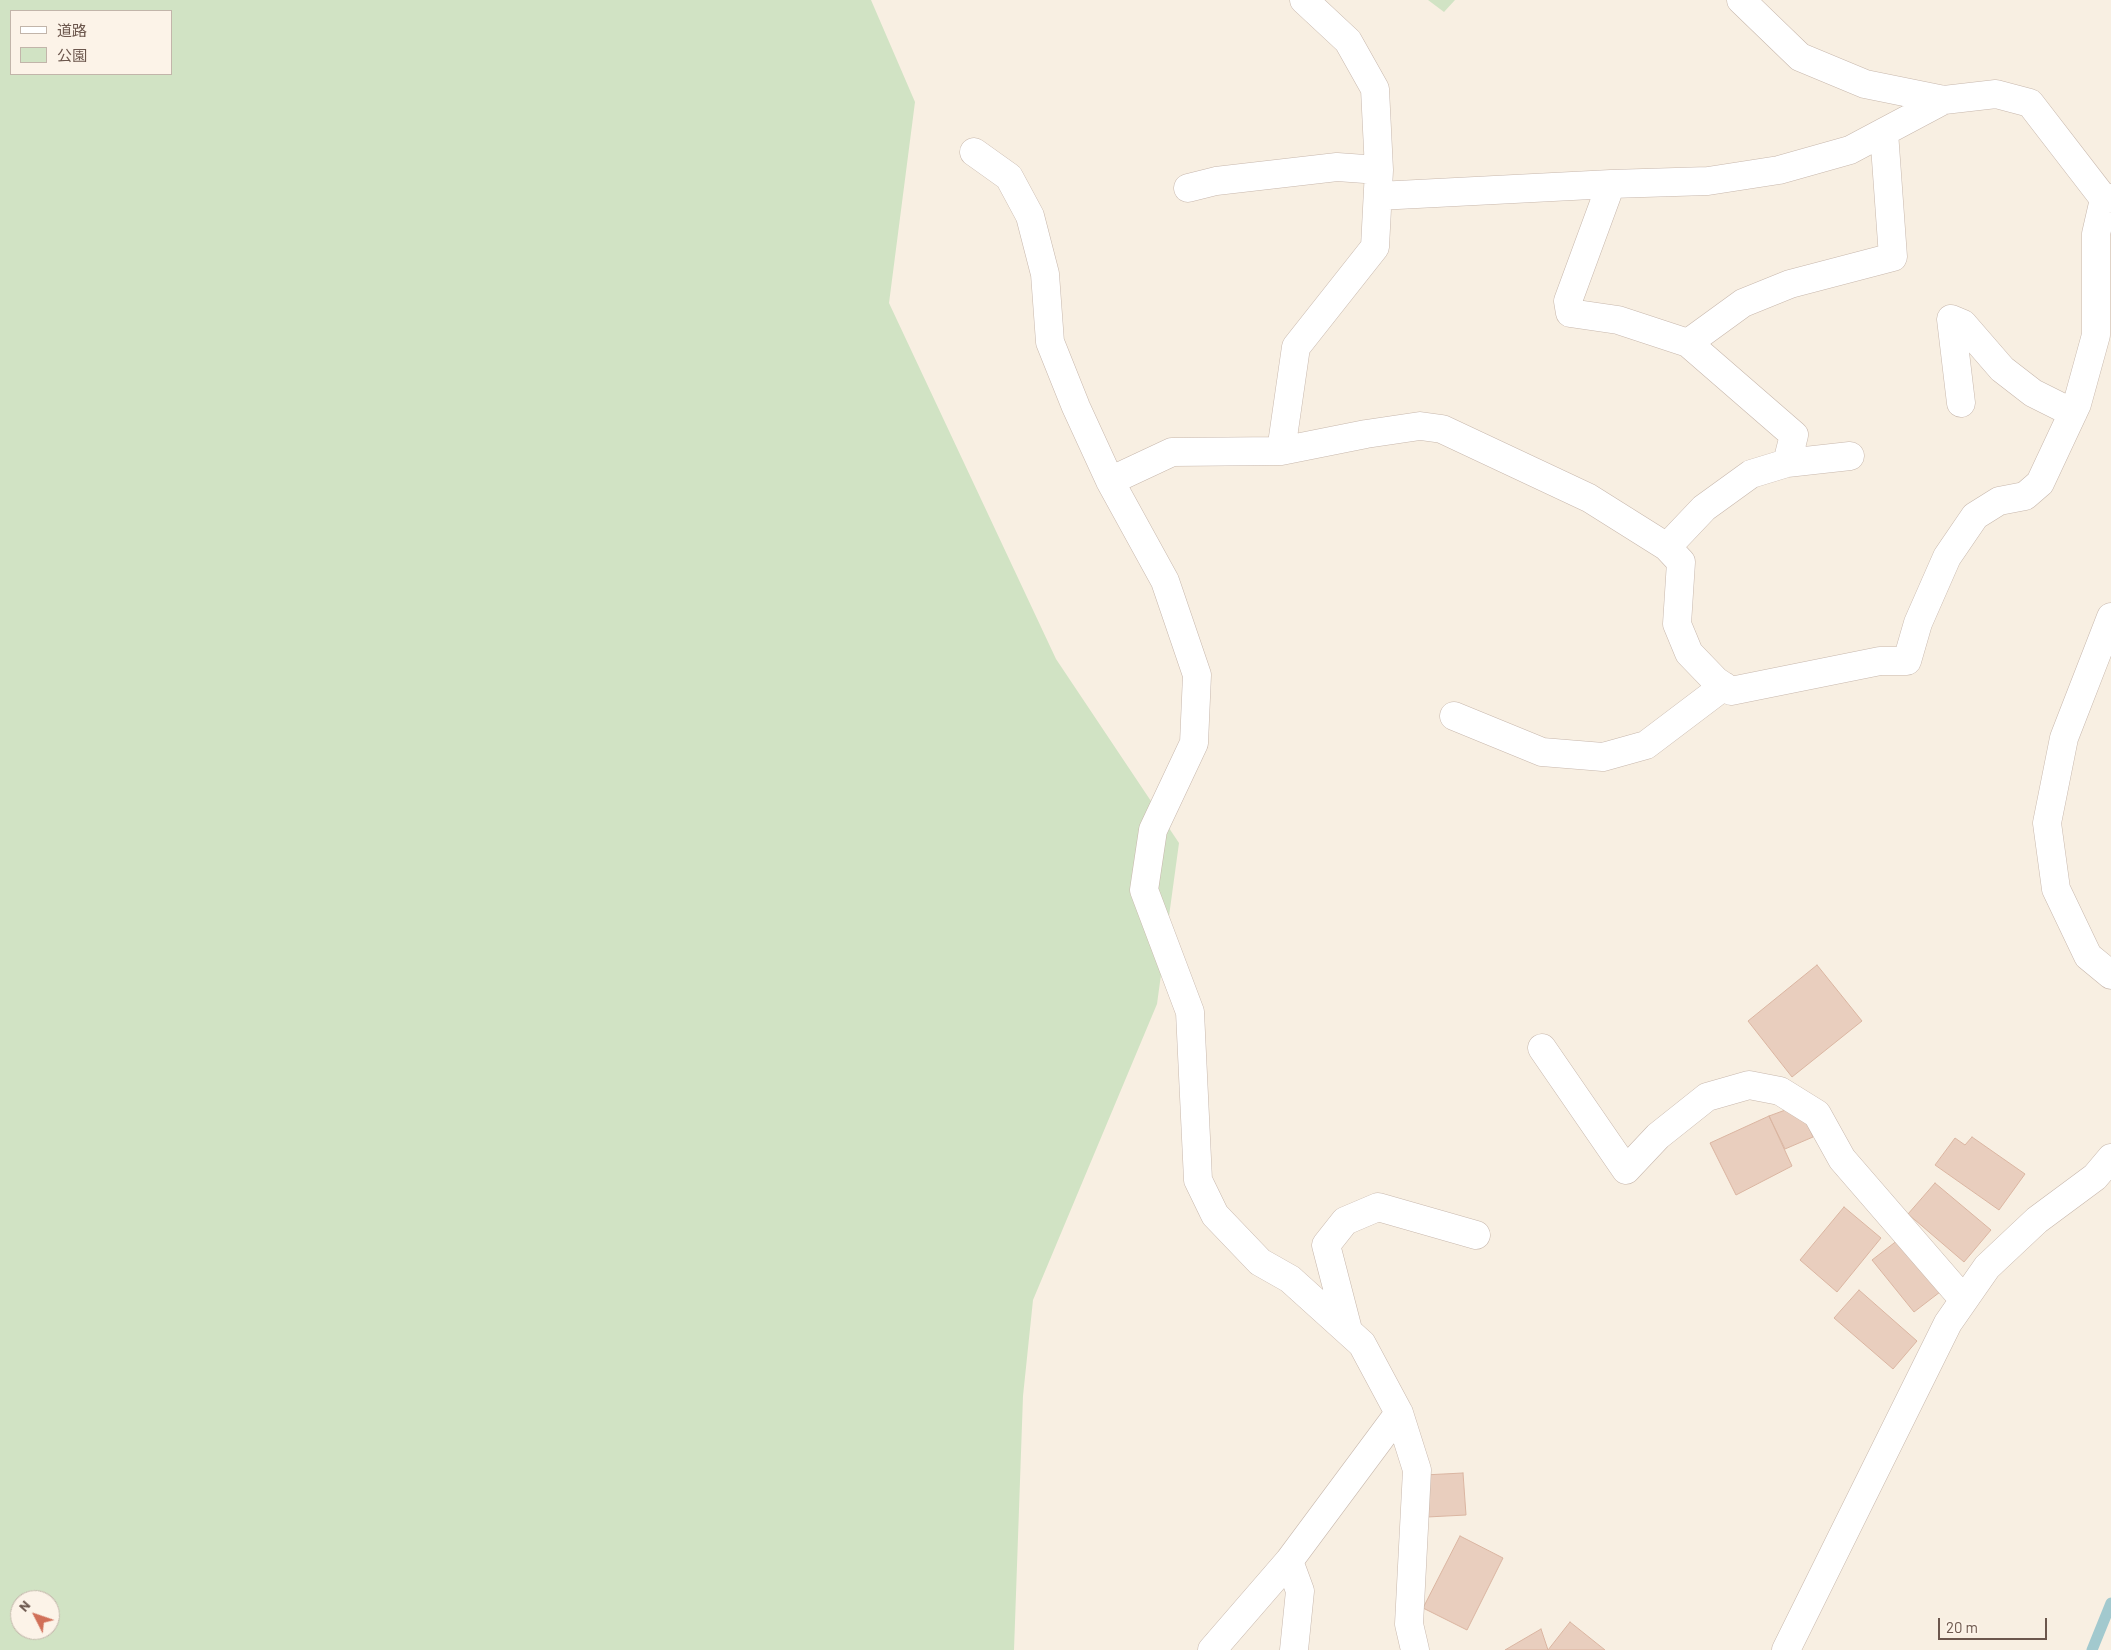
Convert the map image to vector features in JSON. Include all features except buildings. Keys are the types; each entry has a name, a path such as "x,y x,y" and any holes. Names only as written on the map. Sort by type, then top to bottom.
{"street":[{"path":"1282,451 1296,347 1375,247 1378,183 1375,90 1348,41 1304,0"},
{"path":"1110,481 1172,452 1282,451 1420,426 1442,429 1589,498 1667,547 1681,562 1677,624 1689,653 1716,681 1731,691 1880,661 1907,661 1918,623 1947,557 1975,516 1999,501 2025,496 2040,483 2077,404 2096,335 2096,234 2108,199 2030,103 1996,94 1944,100 1865,84 1800,57 1741,0"},
{"path":"1188,188 1216,181 1337,167 1378,183 1611,184 1708,181 1779,170 1850,150 1944,100"},
{"path":"1688,343 1743,303 1790,284 1893,257 1884,132"},
{"path":"974,152 1009,177 1030,216 1045,274 1050,342 1076,408 1110,481 1165,581 1197,675 1194,743 1153,830 1144,890 1190,1012 1198,1180 1215,1215 1260,1262 1290,1279 1362,1344 1399,1413 1417,1470 1409,1624 1415,1650"},
{"path":"1611,184 1568,301 1570,313 1618,320 1688,343 1794,435 1787,463"},
{"path":"1961,403 1950,318 1963,324 2002,369 2033,393 2073,413"},
{"path":"1667,547 1704,508 1751,474 1787,463 1850,456"},
{"path":"2111,617 2064,738 2047,823 2056,889 2088,956 2111,975"},
{"path":"1454,716 1542,752 1603,757 1646,745 1724,686"},
{"path":"1542,1048 1626,1170 1658,1136 1707,1098 1749,1086 1780,1091 1817,1114 1842,1159 1964,1300"},
{"path":"1786,1650 1948,1323 1987,1267 2037,1220 2096,1177 2111,1158"},
{"path":"1348,1330 1326,1246 1345,1221 1378,1207 1476,1235"},
{"path":"1212,1650 1289,1561 1399,1413"},
{"path":"1289,1561 1300,1591 1294,1650"}],"green space":[{"path":"0,0 871,0 915,102 889,303 1056,659 1179,843 1157,1004 1033,1300 1023,1396 1014,1650 0,1650"},
{"path":"1428,0 1455,0 1444,12"}],"waterway":[{"path":"2092,1650 2111,1603"}]}
